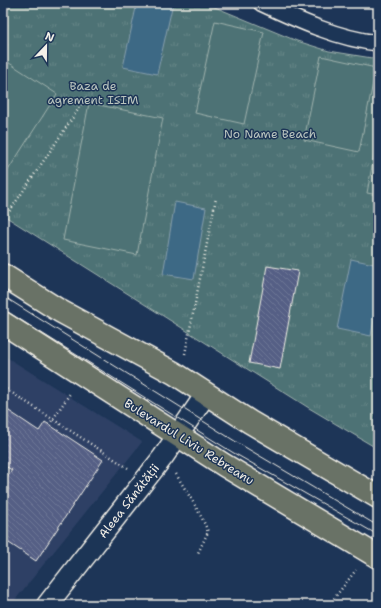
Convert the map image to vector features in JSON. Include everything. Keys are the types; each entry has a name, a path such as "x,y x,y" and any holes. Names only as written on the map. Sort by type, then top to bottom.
{"main road":[{"path":"3,275 60,311 174,373 250,422 378,497"},
{"name":"Bulevardul Liviu Rebreanu","path":"3,323 177,436 378,557"}],"street":[{"path":"261,3 314,26 378,43"},
{"name":"Aleea Sănătății","path":"47,605 163,457 206,394"}],"path":[{"path":"3,221 88,95"},
{"path":"185,355 216,198"},
{"path":"3,387 128,468"},
{"path":"49,425 71,392"},
{"path":"176,474 202,517 208,532 198,554"},
{"path":"329,605 356,570"}],"shaded area":[{"path":"137,3 173,3 157,74 123,67"},
{"path":"175,202 206,208 194,279 163,274"},
{"path":"351,259 378,265 378,297 371,336 337,329"},
{"path":"3,355 142,442 11,605 3,605"}],"green space":[{"path":"3,3 205,3 297,41 329,51 378,59 378,449 309,408 3,215"},
{"path":"215,21 264,32 244,124 195,113"},
{"path":"321,56 376,68 359,152 304,140"},
{"path":"3,59 57,94 3,178"},
{"path":"89,103 163,118 137,255 63,240"},
{"path":"378,134 378,195 367,193"}],"building":[{"path":"267,266 298,271 280,369 249,363"},
{"path":"3,407 39,431 45,422 103,460 36,561 3,539 3,483 12,470 3,465"}],"tram line":[{"path":"3,296 238,443 378,526"},
{"path":"3,309 232,452 378,535"}],"park label":[{"name":"Baza de agrement ISIM","path":"93,93"},
{"name":"No Name Beach","path":"270,134"}]}
